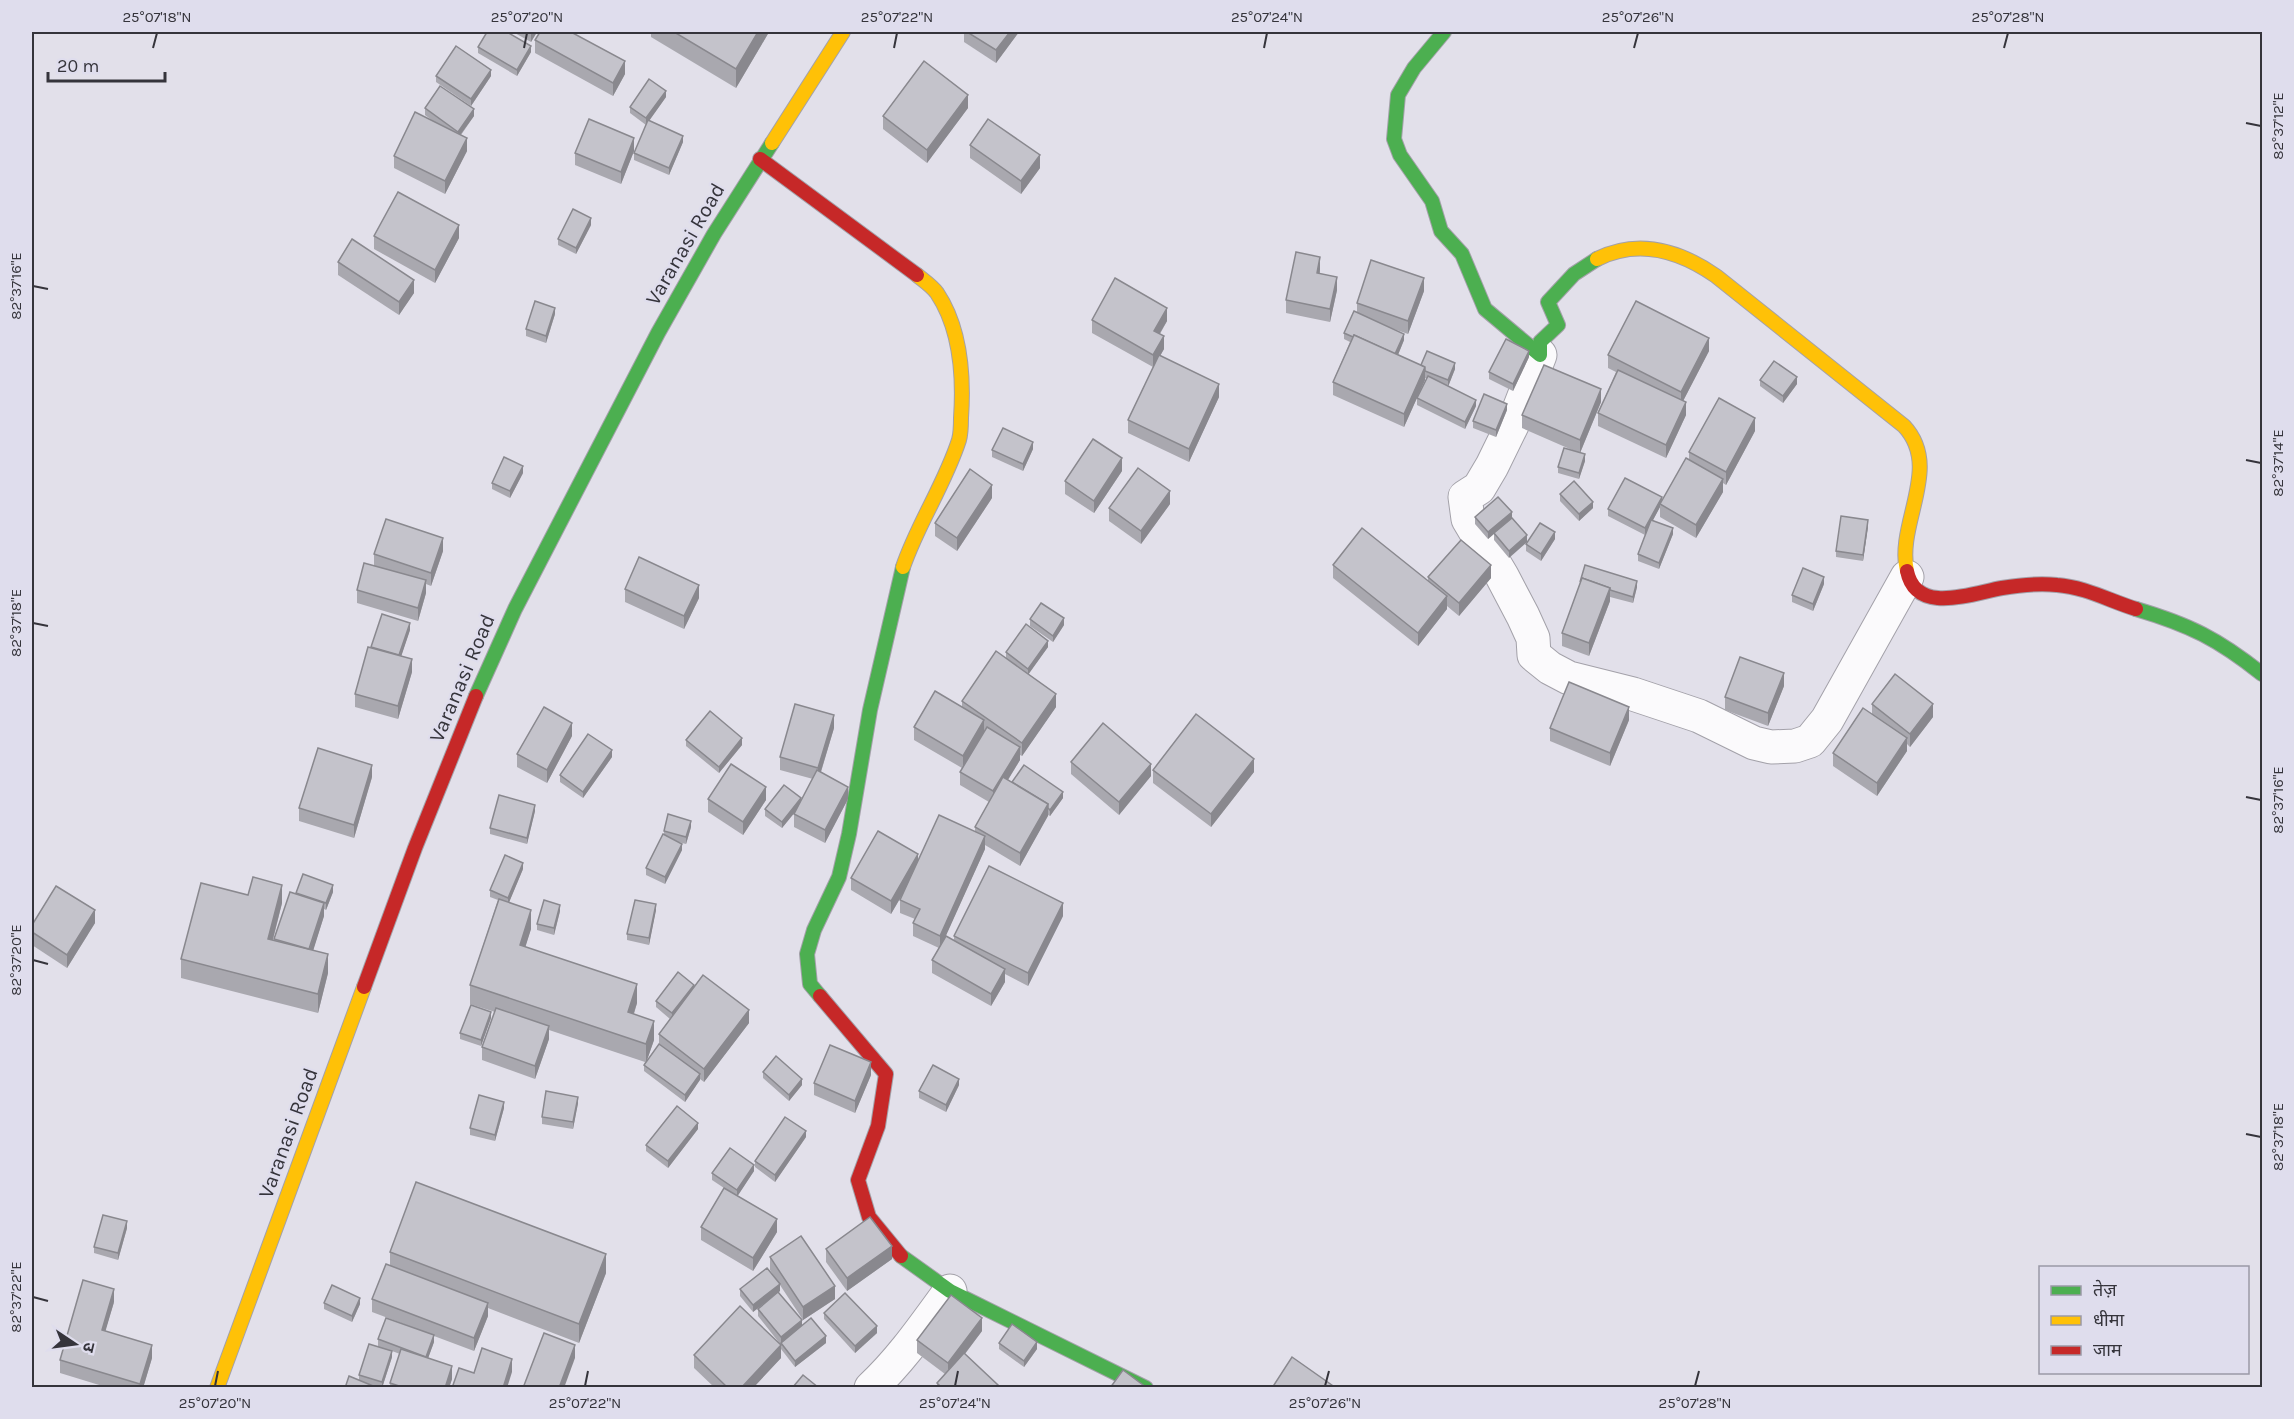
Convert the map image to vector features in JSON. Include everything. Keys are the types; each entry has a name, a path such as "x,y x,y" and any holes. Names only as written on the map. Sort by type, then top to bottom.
{"main road":[{"name":"Varanasi Road","path":"217,1388 416,848 515,609 658,333 714,234 843,32"},
{"path":"1444,32 1414,68 1398,95 1394,139 1400,155 1432,201 1441,231 1462,254 1485,309 1540,356"},
{"path":"760,159 904,264 936,291 949,316 960,353 963,396 960,438 940,487 912,542 901,574 870,710 849,834 839,877 814,930 807,954 810,984 886,1074 878,1126 858,1180 868,1217 903,1259 950,1291 1146,1388"},
{"path":"1540,356 1540,342 1558,325 1548,302 1561,284 1580,267 1628,248 1655,249 1679,255 1704,269 1897,418 1911,433 1919,449 1921,467 1904,560 1907,577 1917,591 1931,597 1955,598 1999,588 2058,585 2094,593 2174,620 2204,633 2230,649 2262,674"}],"street":[{"path":"1540,356 1516,417 1492,466 1479,488 1465,497 1468,519 1523,615 1533,638 1534,655 1550,668 1569,678 1633,694 1699,716 1754,743 1771,747 1795,746 1810,741 1827,720 1907,577"},
{"path":"871,1388 912,1344 950,1291"}],"building":[{"path":"487,32 507,32 531,46 517,70 478,47"},
{"path":"540,32 571,32 625,61 613,83 535,40"},
{"path":"674,32 758,32 736,69"},
{"path":"967,32 1010,32 996,50"},
{"path":"456,46 491,70 471,99 436,76"},
{"path":"924,61 968,95 927,150 883,116"},
{"path":"649,79 666,91 646,118 630,107"},
{"path":"440,86 474,109 458,132 425,108"},
{"path":"415,112 467,138 445,181 394,156"},
{"path":"589,119 634,138 621,172 575,153"},
{"path":"988,119 1040,155 1021,181 970,145"},
{"path":"648,120 683,136 669,168 634,153"},
{"path":"398,192 459,225 435,270 374,236"},
{"path":"573,209 591,218 576,248 558,239"},
{"path":"352,239 414,280 399,302 338,262"},
{"path":"1296,252 1320,257 1317,273 1337,277 1330,309 1286,300"},
{"path":"1371,260 1424,278 1408,321 1357,303"},
{"path":"1115,278 1167,308 1154,331 1164,336 1153,355 1092,320"},
{"path":"535,301 555,308 546,336 526,329"},
{"path":"1636,301 1709,338 1681,392 1608,355"},
{"path":"1354,311 1404,334 1395,354 1354,335 1353,337 1344,333"},
{"path":"1354,335 1425,367 1404,414 1333,382"},
{"path":"1506,339 1529,351 1513,384 1489,372"},
{"path":"1427,351 1455,363 1448,380 1425,371 1425,367 1421,365"},
{"path":"1159,355 1219,384 1189,449 1128,420"},
{"path":"1774,361 1797,377 1783,396 1760,380"},
{"path":"1544,365 1601,389 1580,440 1522,415"},
{"path":"1618,370 1686,402 1666,445 1598,413"},
{"path":"1428,376 1476,400 1465,422 1417,398"},
{"path":"1484,394 1507,404 1496,430 1473,421"},
{"path":"1719,398 1755,418 1726,472 1689,452"},
{"path":"1003,428 1033,442 1023,464 992,450"},
{"path":"1093,439 1122,458 1094,501 1065,481"},
{"path":"1564,448 1585,454 1579,473 1558,467"},
{"path":"504,457 523,466 510,491 492,483"},
{"path":"1686,458 1723,479 1696,525 1660,504"},
{"path":"1138,468 1170,491 1141,531 1109,508"},
{"path":"970,469 992,485 957,538 935,523"},
{"path":"1625,478 1662,497 1645,528 1608,509"},
{"path":"1574,481 1593,502 1579,514 1560,494"},
{"path":"1498,497 1512,512 1488,532 1475,517"},
{"path":"1841,516 1868,520 1863,555 1836,551"},
{"path":"1512,518 1527,535 1509,551 1494,533"},
{"path":"386,519 443,538 431,573 374,554"},
{"path":"1651,520 1673,528 1659,563 1638,554"},
{"path":"1540,523 1555,532 1541,554 1526,544"},
{"path":"1362,528 1447,596 1418,633 1333,565"},
{"path":"1461,540 1491,565 1459,603 1428,577"},
{"path":"639,557 699,585 684,616 625,589"},
{"path":"364,563 426,580 418,608 357,590"},
{"path":"1585,565 1637,581 1633,597 1582,578 1580,582"},
{"path":"1803,568 1824,577 1813,604 1792,595"},
{"path":"1582,578 1610,588 1589,643 1562,633"},
{"path":"1041,603 1064,618 1053,636 1030,619"},
{"path":"382,614 410,623 399,655 371,647"},
{"path":"1026,624 1048,641 1028,669 1006,652"},
{"path":"368,647 412,659 398,706 355,694"},
{"path":"996,651 1056,694 1022,743 962,701"},
{"path":"1740,657 1784,673 1768,713 1725,697"},
{"path":"1895,674 1933,704 1910,734 1872,704"},
{"path":"1569,682 1629,707 1610,753 1550,728"},
{"path":"935,691 984,720 963,756 914,727"},
{"path":"795,704 834,715 818,768 780,757"},
{"path":"544,707 572,723 547,770 517,754"},
{"path":"1863,708 1907,738 1877,783 1833,753"},
{"path":"710,711 742,738 719,767 686,740"},
{"path":"1196,714 1254,759 1211,814 1153,770"},
{"path":"1103,723 1151,764 1119,802 1071,762"},
{"path":"987,727 1020,747 993,791 960,772"},
{"path":"588,734 612,750 583,792 560,775"},
{"path":"318,748 372,765 354,825 299,808"},
{"path":"731,764 766,787 743,822 708,799"},
{"path":"1024,765 1063,792 1050,810 1048,804 1012,782"},
{"path":"817,770 848,787 825,830 794,814"},
{"path":"1003,777 1048,804 1020,853 975,827"},
{"path":"784,785 801,798 782,822 765,809"},
{"path":"499,795 535,805 527,838 490,828"},
{"path":"668,814 691,821 686,837 664,831"},
{"path":"939,815 985,836 940,936 913,923 920,909 900,900"},
{"path":"878,831 918,854 891,901 851,878"},
{"path":"663,834 682,844 665,877 646,868"},
{"path":"505,855 523,863 508,898 490,890"},
{"path":"989,866 1063,903 1028,973 954,936"},
{"path":"303,874 333,885 326,903 296,893"},
{"path":"253,877 282,885 268,939 328,954 318,994 181,959 201,883 248,895"},
{"path":"56,886 95,910 67,955 32,932 32,925"},
{"path":"290,892 324,903 309,949 274,939"},
{"path":"499,899 531,910 520,945 637,984 628,1012 654,1021 646,1044 470,985"},
{"path":"544,900 560,905 554,928 537,924"},
{"path":"635,900 656,904 649,938 627,934"},
{"path":"946,936 1005,969 991,994 932,960"},
{"path":"678,972 694,985 672,1013 656,1001"},
{"path":"703,975 749,1010 704,1069 659,1034"},
{"path":"471,1005 491,1012 481,1040 460,1033"},
{"path":"496,1008 549,1026 535,1066 482,1047"},
{"path":"659,1044 700,1074 685,1095 644,1065"},
{"path":"830,1045 871,1062 855,1101 814,1083"},
{"path":"776,1056 802,1079 789,1095 763,1072"},
{"path":"933,1065 959,1079 946,1105 919,1091"},
{"path":"546,1091 578,1097 573,1122 542,1117"},
{"path":"479,1095 504,1102 495,1135 470,1128"},
{"path":"677,1106 698,1123 668,1161 646,1145"},
{"path":"785,1117 806,1131 775,1175 755,1161"},
{"path":"730,1148 754,1165 737,1190 712,1173"},
{"path":"416,1182 606,1254 579,1324 390,1252"},
{"path":"724,1188 777,1219 753,1258 701,1227"},
{"path":"103,1215 127,1221 118,1253 94,1247"},
{"path":"870,1217 892,1246 847,1278 826,1249"},
{"path":"801,1236 835,1286 803,1307 770,1257"},
{"path":"386,1264 488,1303 474,1338 372,1299"},
{"path":"767,1268 780,1284 753,1305 740,1289"},
{"path":"83,1280 114,1289 102,1330 152,1345 140,1384 60,1360"},
{"path":"332,1285 360,1298 352,1316 324,1303"},
{"path":"778,1292 802,1320 781,1337 758,1309"},
{"path":"845,1293 877,1326 855,1346 824,1313"},
{"path":"951,1295 982,1318 948,1363 917,1340"},
{"path":"740,1306 781,1345 741,1388 728,1388 694,1355"},
{"path":"386,1318 434,1335 426,1357 378,1339"},
{"path":"811,1318 826,1336 795,1361 781,1343"},
{"path":"1012,1324 1037,1342 1024,1361 999,1343"},
{"path":"544,1333 575,1345 559,1388 523,1388"},
{"path":"369,1344 392,1351 382,1382 359,1375"},
{"path":"482,1348 512,1359 503,1388 452,1388 459,1368 474,1373"},
{"path":"401,1349 452,1366 445,1388 405,1388 390,1383"},
{"path":"964,1353 999,1386 998,1388 942,1388 937,1383"},
{"path":"1292,1357 1336,1388 1272,1388"},
{"path":"1123,1370 1147,1388 1110,1388"},
{"path":"803,1375 819,1388 794,1388"},
{"path":"349,1376 378,1388 345,1388"}],"traffic: fast":[{"path":"1444,32 1414,68 1398,95 1394,139 1400,155 1432,201 1441,231 1462,254 1485,309 1540,355 1540,342 1558,325 1548,302 1574,274 1597,259"},
{"path":"476,696 515,609 658,333 714,234 772,143"},
{"path":"820,996 810,984 807,954 814,930 839,877 849,834 870,710 903,567"},
{"path":"2136,609 2203,634 2262,674"},
{"path":"901,1256 950,1291 1146,1388"}],"traffic: slow":[{"path":"772,143 843,32"},
{"path":"1597,259 1628,249 1659,250 1702,267 1904,426 1915,442 1919,460 1919,478 1907,534 1905,553 1907,571"},
{"path":"903,567 953,456 961,426 962,385 956,337 937,293 917,275"},
{"path":"217,1388 364,987"}],"traffic: jam":[{"path":"760,159 917,275"},
{"path":"1907,571 1912,585 1922,593 1933,597 1962,597 2009,587 2050,584 2078,588 2136,609"},
{"path":"364,987 415,848 476,696"},
{"path":"820,996 886,1074 878,1126 858,1180 869,1217 901,1256"}]}
